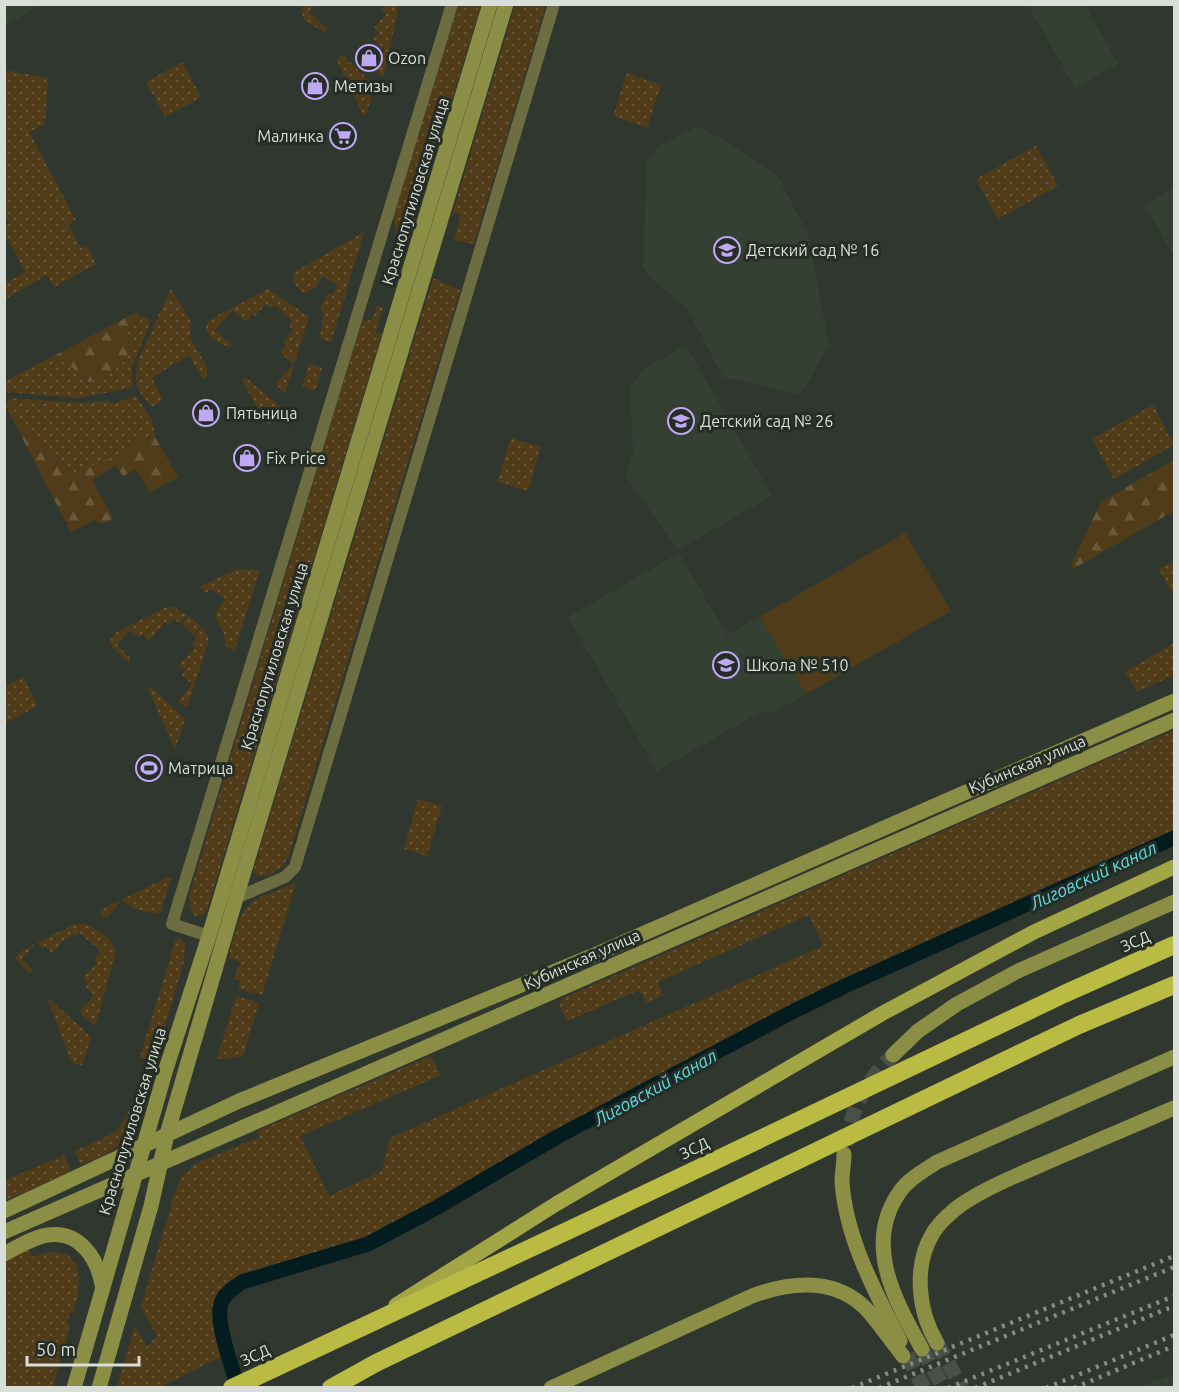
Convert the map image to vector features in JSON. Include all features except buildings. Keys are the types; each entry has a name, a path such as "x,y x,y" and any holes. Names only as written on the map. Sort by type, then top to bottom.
{"highway":[{"name":"ЗСД","path":"232,1388 1064,994 1174,945"},
{"path":"331,1388 386,1358 1058,1035 1174,985"}],"main road":[{"name":"Краснопутиловская улица","path":"74,1388 143,1145 209,936 490,4"},
{"name":"Краснопутиловская улица","path":"99,1388 151,1206 167,1134 236,898 506,4"},
{"name":"Кубинская улица","path":"4,1211 239,1101 603,952 1174,701"},
{"name":"Кубинская улица","path":"4,1232 1174,720"},
{"path":"367,1325 429,1282 547,1210 884,1013 1034,932 1174,867"},
{"path":"893,1055 918,1031 957,1004 1018,972 1174,902"},
{"path":"922,1349 900,1308 883,1256 883,1232 888,1213 902,1189 928,1168 1174,1057"},
{"path":"937,1342 926,1317 919,1284 922,1260 933,1233 947,1217 961,1205 1023,1172 1174,1108"},
{"path":"551,1388 752,1296 770,1289 804,1284 819,1284 846,1293 868,1310 905,1356 857,1250 842,1181 844,1154"},
{"path":"4,1254 50,1234 66,1236 86,1248 93,1257 99,1269 102,1286"}],"street":[{"path":"209,936 172,924 452,4"},
{"path":"236,898 285,877 295,867 554,4"}],"shaded area":[{"path":"5,4 41,4 41,5 5,25"},
{"path":"1028,5 1085,5 1118,64 1075,88"},
{"name":"Детский сад № 16","path":"698,126 774,173 808,234 829,345 801,395 723,377 686,307 649,277 643,266 647,161 657,147"},
{"path":"1174,188 1174,257 1145,205"},
{"name":"Детский сад № 26","path":"686,345 772,496 678,550 625,475 633,453 630,390 643,369"},
{"name":"Школа № 510","path":"905,533 951,611 773,713 761,712 657,771 568,617 679,553 727,635"},
{"path":"1174,1374 1174,1387 1139,1387"}],"green space":[{"path":"304,5 315,5 309,12 327,28 324,32 304,20 301,11"},
{"path":"385,5 399,5 383,77 370,66 385,50 373,39 379,32 374,28 386,14 382,9"},
{"path":"458,5 481,5 405,250 397,237 393,217"},
{"path":"515,5 546,5 474,244 454,240 461,215 453,212"},
{"path":"341,54 375,86 366,115 363,115 337,60"},
{"path":"182,62 201,97 165,117 146,82"},
{"path":"5,70 48,78 45,124 29,132 76,220 68,224 81,248 86,245 96,264 54,287 47,275 5,299 5,283 25,272 5,234 5,226 9,223 4,215"},
{"path":"627,73 661,85 647,128 613,116"},
{"path":"1036,146 1058,186 998,219 976,179"},
{"path":"364,232 331,342 320,339 323,315 321,306 328,294 332,295 338,286 323,276 316,287 305,293 295,284 294,275 296,271"},
{"path":"433,278 460,290 289,855 277,870 259,876 254,872 254,868"},
{"path":"171,289 190,320 190,337 208,369 206,377 202,378 189,355 152,378 163,400 152,407 138,389 136,372 140,356"},
{"path":"268,289 309,317 285,393 276,384 293,364 280,352 286,345 283,342 293,330 289,325 292,321 275,305 271,308 266,304 246,322 233,310 215,330 232,345 230,348 210,337 206,329 211,319"},
{"path":"377,306 383,307 376,332 382,334 208,907 205,913 197,917 190,908 191,889 362,321 372,320"},
{"path":"137,312 140,322 127,331 129,345 126,358 115,370 102,378 89,382 54,356"},
{"path":"139,316 151,320 132,367 132,388 78,398 5,392 4,382 54,356 89,382 130,347 127,331 140,322"},
{"path":"309,364 322,368 315,391 302,386"},
{"path":"245,377 280,406 271,424 268,424 242,381"},
{"path":"136,396 152,420 155,437 140,440 110,461 90,470 78,479 71,478 39,444 8,402 9,398 79,403 108,401 111,404"},
{"path":"8,402 39,444 71,478 78,479 98,462 113,460 137,442 155,437 178,477 150,493 136,469 123,476 116,465 92,480 113,518 102,525 94,520 71,532 5,405"},
{"path":"1153,405 1174,445 1114,479 1092,439"},
{"path":"511,438 541,447 528,491 497,481"},
{"path":"1174,460 1174,511 1073,569 1071,565 1101,502"},
{"path":"905,533 951,611 806,694 760,617"},
{"path":"1174,561 1174,592 1172,593 1159,569"},
{"path":"235,570 260,570 235,650 226,647 224,634 215,615 225,598 210,589 206,593 199,587"},
{"path":"166,607 173,607 187,615 180,623 174,619 168,625 165,622 149,640 142,634 139,638 130,630 117,645 131,659 128,662 112,647 110,641 115,633"},
{"path":"189,616 201,626 193,635 182,624"},
{"path":"202,627 208,637 208,643 187,708 178,701 192,684 182,675 185,671 179,665 194,649 192,644 197,638 194,636"},
{"path":"1174,643 1174,675 1137,692 1125,672"},
{"path":"23,677 38,706 5,723 5,687"},
{"path":"150,686 185,719 175,750 148,689"},
{"path":"1174,730 1174,833 857,973 591,1111 590,1114 366,1240 237,1280 220,1296 216,1305 215,1319 225,1355 161,1387 117,1387 135,1325 147,1347 157,1336 141,1307 176,1189 182,1176 195,1164 259,1137 257,1131 431,1056 441,1075 300,1136 329,1196 382,1171 390,1138 823,946 809,915 658,982 663,995 647,1003 639,990 567,1021 560,1007 561,999"},
{"path":"418,799 442,806 427,856 404,849"},
{"path":"168,877 171,878 160,914 135,909 121,900 108,917 104,918 101,915 100,910"},
{"path":"293,882 296,883 262,995 238,989 240,981 234,979 240,962 229,958 244,911 255,900 289,886"},
{"path":"83,924 103,934 116,952 95,1026 79,1012 94,995 86,987 88,984 83,978 97,963 94,960 101,952 79,932 65,939 52,953 45,946 43,948 37,943 73,925"},
{"path":"179,938 185,943 184,961 155,1061 140,1057 175,941"},
{"path":"35,944 22,959 33,970 30,974 15,958 20,952"},
{"path":"236,996 259,1003 243,1057 220,1059 217,1058"},
{"path":"50,999 91,1037 82,1065 72,1063 48,1001"},
{"path":"143,1069 151,1071 137,1115 127,1135 111,1151 81,1165 75,1151 109,1136 119,1128 132,1104"},
{"path":"64,1155 71,1171 5,1201 5,1180"},
{"path":"29,1250 32,1257 48,1252 61,1253 70,1257 78,1274 77,1299 73,1313 70,1312 67,1324 70,1325 53,1387 5,1387 4,1261"}],"waterway":[{"name":"Лиговский канал","path":"238,1388 222,1331 220,1309 222,1301 230,1290 242,1282 368,1244 434,1209 557,1137 790,1013 1174,838"}],"tunnel":[{"path":"846,1145 852,1118 861,1096 874,1076 893,1055"},
{"path":"937,1343 962,1388"},
{"path":"922,1349 944,1388"},
{"path":"907,1355 924,1388"}],"railway":[{"path":"852,1388 1174,1256"},
{"path":"879,1388 1174,1267"},
{"path":"948,1388 1174,1296"},
{"path":"975,1388 1174,1306"},
{"path":"1046,1388 1174,1335"},
{"path":"1074,1388 1174,1346"}],"place":[{"name":"Ozon","path":"369,58"},
{"name":"Метизы","path":"315,86"},
{"name":"Малинка","path":"343,136"},
{"name":"Детский сад № 16","path":"727,250"},
{"name":"Пятьница","path":"206,413"},
{"name":"Детский сад № 26","path":"681,421"},
{"name":"Fix Price","path":"247,458"},
{"name":"Школа № 510","path":"726,665"},
{"name":"Матрица","path":"149,768"}]}
